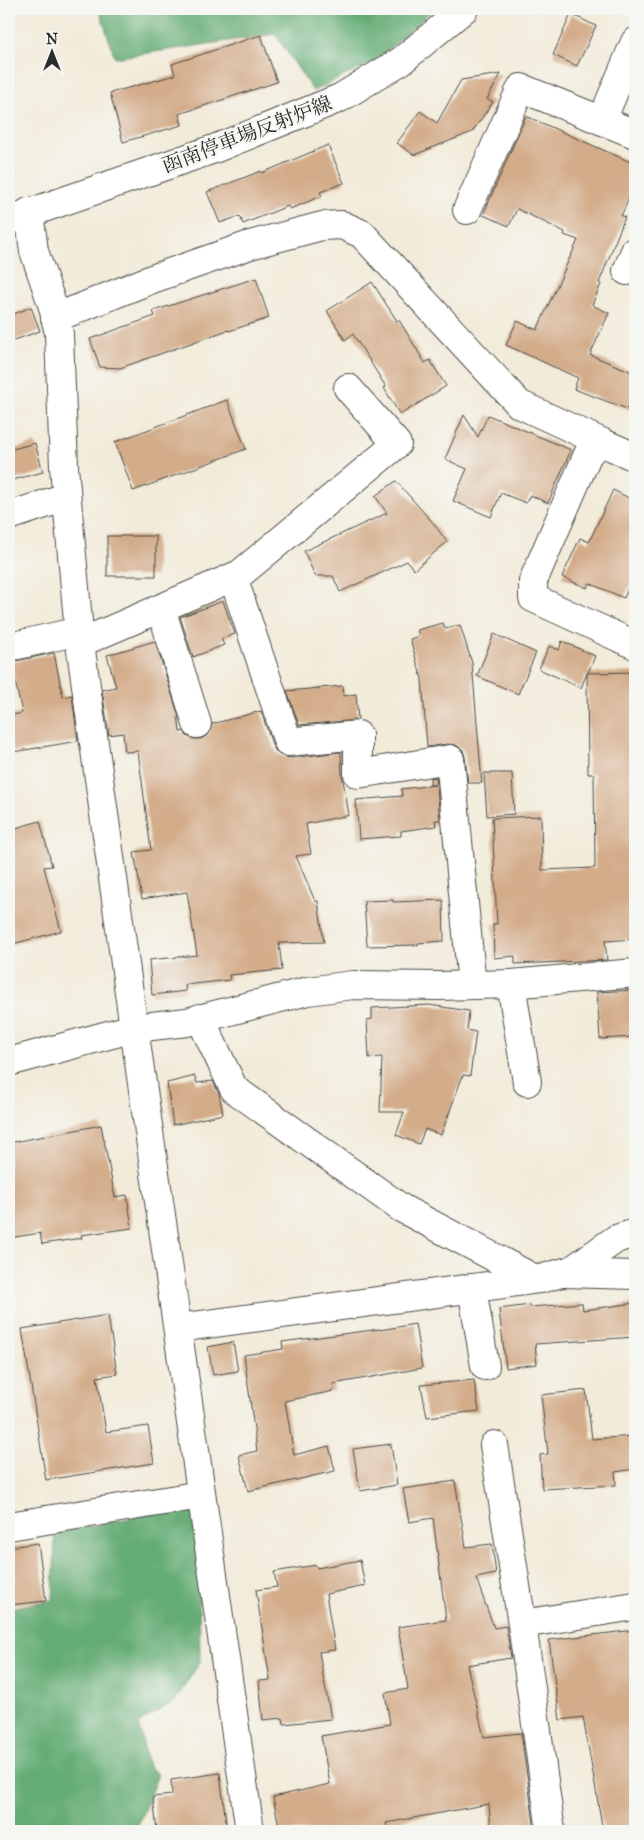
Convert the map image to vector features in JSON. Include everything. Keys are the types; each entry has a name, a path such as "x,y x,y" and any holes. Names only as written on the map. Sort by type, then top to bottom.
{"street":[{"name":"函南停車場反射炉線","path":"19,216 214,149 340,98 401,62 464,9"},
{"path":"602,120 635,42"},
{"path":"467,210 521,88 635,134"},
{"path":"19,216 34,251 59,334 66,497 80,637 134,1028 250,1831"},
{"path":"55,318 152,279 250,245 322,226 342,225 362,234 519,404 635,457"},
{"path":"9,647 80,637 161,608 240,574 397,444 348,388"},
{"path":"602,442 588,454 533,581 532,598 635,645"},
{"path":"9,516 66,497"},
{"path":"233,577 288,742 358,735 358,774 450,759 472,985"},
{"path":"161,608 197,724"},
{"path":"9,1062 134,1028 187,1022 326,988 353,985 511,984 635,973"},
{"path":"511,984 527,1082"},
{"path":"200,1018 234,1089 401,1208 535,1279"},
{"path":"178,1328 535,1279 572,1270 616,1239 635,1234"},
{"path":"561,1273 635,1275"},
{"path":"472,1288 485,1366"},
{"path":"494,1446 522,1624 551,1831"},
{"path":"9,1526 201,1495"},
{"path":"522,1624 635,1606"}],"green space":[{"path":"99,9 433,9 376,61 313,91 275,34 115,58"},
{"path":"196,1505 200,1662 175,1701 139,1723 148,1767 158,1774 136,1831 9,1831 9,1608 53,1600 55,1533"}],"building":[{"path":"571,14 596,26 577,66 553,55"},
{"path":"261,35 277,82 179,114 182,125 123,142 110,93 175,75 172,64"},
{"path":"501,74 487,99 493,102 472,132 414,155 397,143 420,111 437,123 461,80"},
{"path":"526,116 635,164 635,185 621,216 625,217 592,305 609,313 590,355 635,373 635,412 574,389 578,378 506,345 517,321 537,330 578,240 564,235 565,232 517,209 509,226 483,215"},
{"path":"328,145 344,183 320,192 322,196 290,209 288,206 243,224 240,216 220,223 207,192 261,171 262,173"},
{"path":"256,278 269,318 228,330 120,368 100,367 90,339 155,316 153,311"},
{"path":"372,282 397,321 399,320 425,363 430,360 446,386 400,415 384,388 386,387 353,334 345,340 327,311"},
{"path":"31,307 40,331 9,342 9,316"},
{"path":"227,400 246,449 133,491 115,442"},
{"path":"464,415 478,437 488,415 571,450 548,503 530,495 526,503 501,493 491,517 453,501 467,469 445,459"},
{"path":"35,443 43,472 9,481 9,450"},
{"path":"396,481 434,524 447,542 414,570 407,561 340,592 333,576 315,576 304,551 387,513 375,496"},
{"path":"613,490 635,501 635,573 624,598 589,583 587,588 562,577 580,538 589,542"},
{"path":"107,536 156,536 156,576 107,576"},
{"path":"223,601 235,634 221,639 224,645 193,657 180,617"},
{"path":"443,623 445,629 460,625 472,663 482,783 468,783 463,750 456,745 447,744 427,747 422,679 410,639 419,636 417,630"},
{"path":"494,634 536,653 518,694 477,676"},
{"path":"155,641 178,714 180,732 184,731 187,736 193,739 201,739 209,734 212,724 261,711 273,747 282,756 290,758 341,752 342,774 349,815 306,824 311,854 296,856 315,901 318,901 324,942 279,943 282,970 229,975 230,980 185,985 186,991 152,995 149,960 197,955 187,892 142,899 134,852 151,850 138,751 125,752 123,733 109,735 102,690 116,687 107,655"},
{"path":"562,641 595,656 588,673 635,672 635,897 632,897 635,939 605,941 607,960 515,964 515,956 494,958 493,924 497,924 492,818 541,816 542,870 595,868 594,774 588,774 587,673 581,688 539,669 549,646 559,650"},
{"path":"54,653 63,697 72,695 78,741 13,752 9,716 22,713 11,662"},
{"path":"343,686 344,696 356,694 358,720 299,725 287,691"},
{"path":"484,773 512,773 514,814 487,816"},
{"path":"436,777 440,820 435,820 436,826 401,831 401,836 359,839 356,800 402,796 401,789 435,785 430,785 430,778"},
{"path":"40,821 52,866 44,867 61,931 9,945 9,830"},
{"path":"393,900 393,902 443,900 444,941 418,943 418,945 367,946 364,901"},
{"path":"635,990 635,1037 600,1039 597,992"},
{"path":"429,1005 469,1011 467,1030 476,1032 470,1076 463,1075 441,1135 425,1129 419,1144 396,1135 404,1112 380,1112 382,1057 369,1058 367,1020 372,1019 372,1008"},
{"path":"195,1076 197,1083 213,1081 219,1094 223,1114 173,1125 167,1083"},
{"path":"101,1125 115,1197 127,1195 132,1228 81,1235 82,1238 42,1244 40,1233 9,1238 9,1143"},
{"path":"582,1303 583,1310 635,1303 635,1337 535,1344 537,1364 506,1368 499,1309 530,1305 530,1307"},
{"path":"108,1315 117,1374 97,1377 106,1432 148,1426 154,1463 46,1480 22,1329"},
{"path":"415,1324 422,1368 333,1384 334,1391 285,1401 294,1455 329,1446 335,1471 248,1491 239,1455 257,1451 244,1355 283,1349 282,1342"},
{"path":"233,1342 238,1371 213,1375 208,1347"},
{"path":"474,1380 479,1411 427,1417 421,1385"},
{"path":"586,1390 592,1439 635,1436 635,1469 615,1472 616,1485 542,1489 540,1455 548,1454 541,1395"},
{"path":"391,1444 397,1485 360,1491 353,1449"},
{"path":"455,1481 466,1547 492,1544 496,1574 476,1578 494,1628 506,1626 511,1658 467,1665 484,1737 521,1733 535,1831 491,1831 489,1804 386,1823 388,1831 280,1831 273,1797 330,1784 321,1736 390,1724 385,1693 408,1689 398,1627 446,1620 433,1518 409,1522 403,1489"},
{"path":"38,1543 46,1601 9,1605 9,1547"},
{"path":"360,1560 365,1586 326,1594 335,1650 319,1652 331,1719 284,1724 283,1718 263,1720 259,1681 270,1680 256,1590 277,1587 274,1572 316,1565 317,1568"},
{"path":"635,1630 635,1831 603,1831 583,1717 560,1720 549,1640"},
{"path":"220,1773 227,1831 157,1831 153,1797 172,1795 171,1780"}]}
